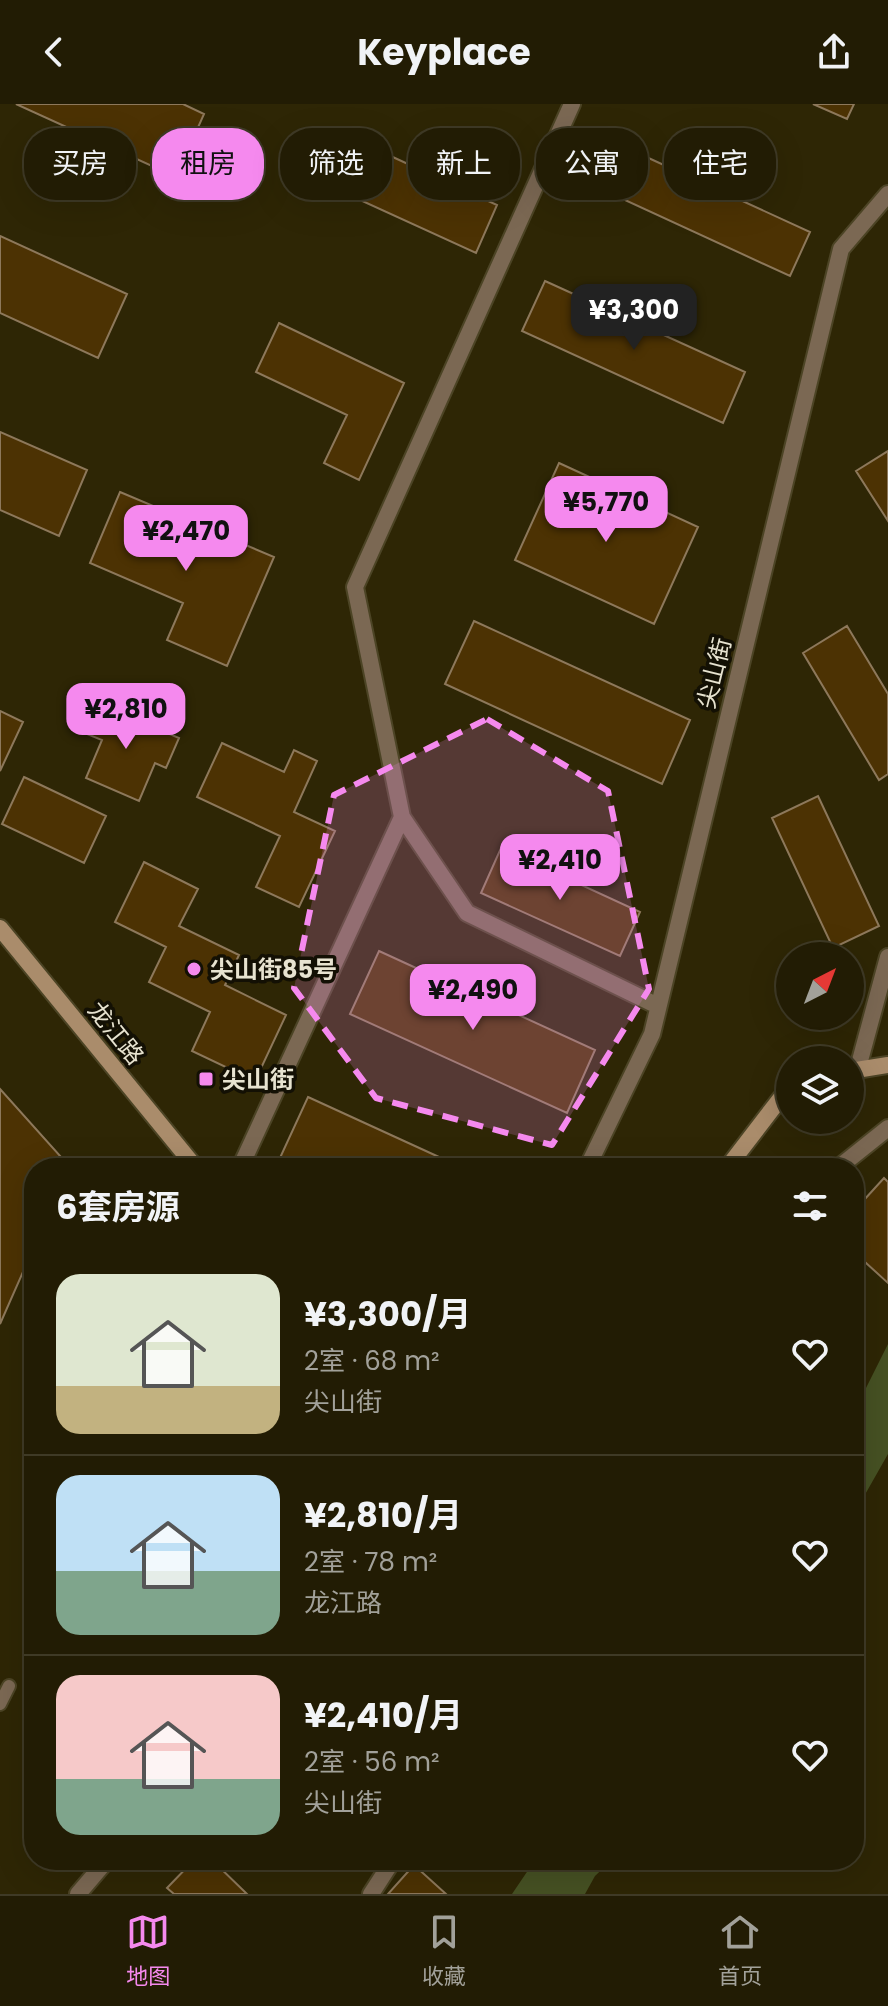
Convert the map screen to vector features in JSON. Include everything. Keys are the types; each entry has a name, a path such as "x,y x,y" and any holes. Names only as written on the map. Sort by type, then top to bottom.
{"street":[{"path":"572,104 355,587 402,817 467,913 658,1006"},
{"name":"尖山街","path":"592,1158 652,1034 841,249 888,194"},
{"path":"245,1158 402,817"},
{"name":"龙江路","path":"0,928 188,1158"},
{"path":"861,1046 888,957"},
{"path":"864,1068 888,1065"},
{"path":"735,1158 776,1104"},
{"path":"850,1158 888,1128"},
{"path":"78,1894 98,1870"},
{"path":"371,1894 387,1870"}],"lane":[{"path":"0,1704 9,1686"}],"highlighted area":[{"path":"487,719 608,791 649,989 552,1145 376,1098 294,988 334,795"}],"green space":[{"path":"888,1344 888,1454 864,1496 864,1392"},
{"path":"528,1870 601,1870 585,1894 512,1894"}],"building":[{"path":"16,104 183,104 204,114 198,128 152,128 152,166 136,159 136,128 69,128"},
{"path":"813,104 854,104 847,119"},
{"path":"392,157 408,164 408,200 486,200 497,205 476,253 360,200 392,200"},
{"path":"648,158 664,165 664,200 740,200 810,232 790,276 625,200 648,200"},
{"path":"0,236 127,294 98,358 0,313"},
{"path":"545,281 745,372 723,423 522,331"},
{"path":"279,323 404,383 359,480 324,463 347,415 256,372"},
{"path":"0,432 87,470 59,536 0,510"},
{"path":"888,451 888,521 856,471"},
{"path":"559,463 698,527 654,624 515,560"},
{"path":"120,492 274,557 227,666 167,640 183,603 90,563"},
{"path":"474,621 690,720 662,784 445,684"},
{"path":"847,626 888,694 888,774 879,780 803,653"},
{"path":"95,702 179,738 166,768 155,763 139,801 86,778 102,740 82,732"},
{"path":"0,711 23,722 0,771"},
{"path":"222,743 284,772 294,750 317,761 294,812 335,831 299,907 256,887 280,836 197,797"},
{"path":"24,777 106,816 84,863 2,824"},
{"path":"818,796 879,926 846,942 830,942 772,818"},
{"path":"501,848 640,912 620,956 481,893"},
{"name":"尖山街85号","path":"144,862 198,889 179,926 239,955 225,985 286,1015 255,1081 192,1051 210,1012 149,982 166,947 115,922"},
{"path":"379,951 595,1050 567,1113 350,1014"},
{"path":"0,1089 62,1158 24,1158 24,1270 0,1324"},
{"path":"308,1097 441,1158 280,1158"},
{"path":"884,1178 888,1182 888,1283 864,1261 864,1200"},
{"path":"184,1870 222,1870 247,1894 174,1894 167,1888"},
{"path":"410,1870 420,1870 446,1894 388,1894"}],"place":[{"name":"尖山街85号","path":"194,969"},
{"name":"尖山街","path":"206,1079"}]}
